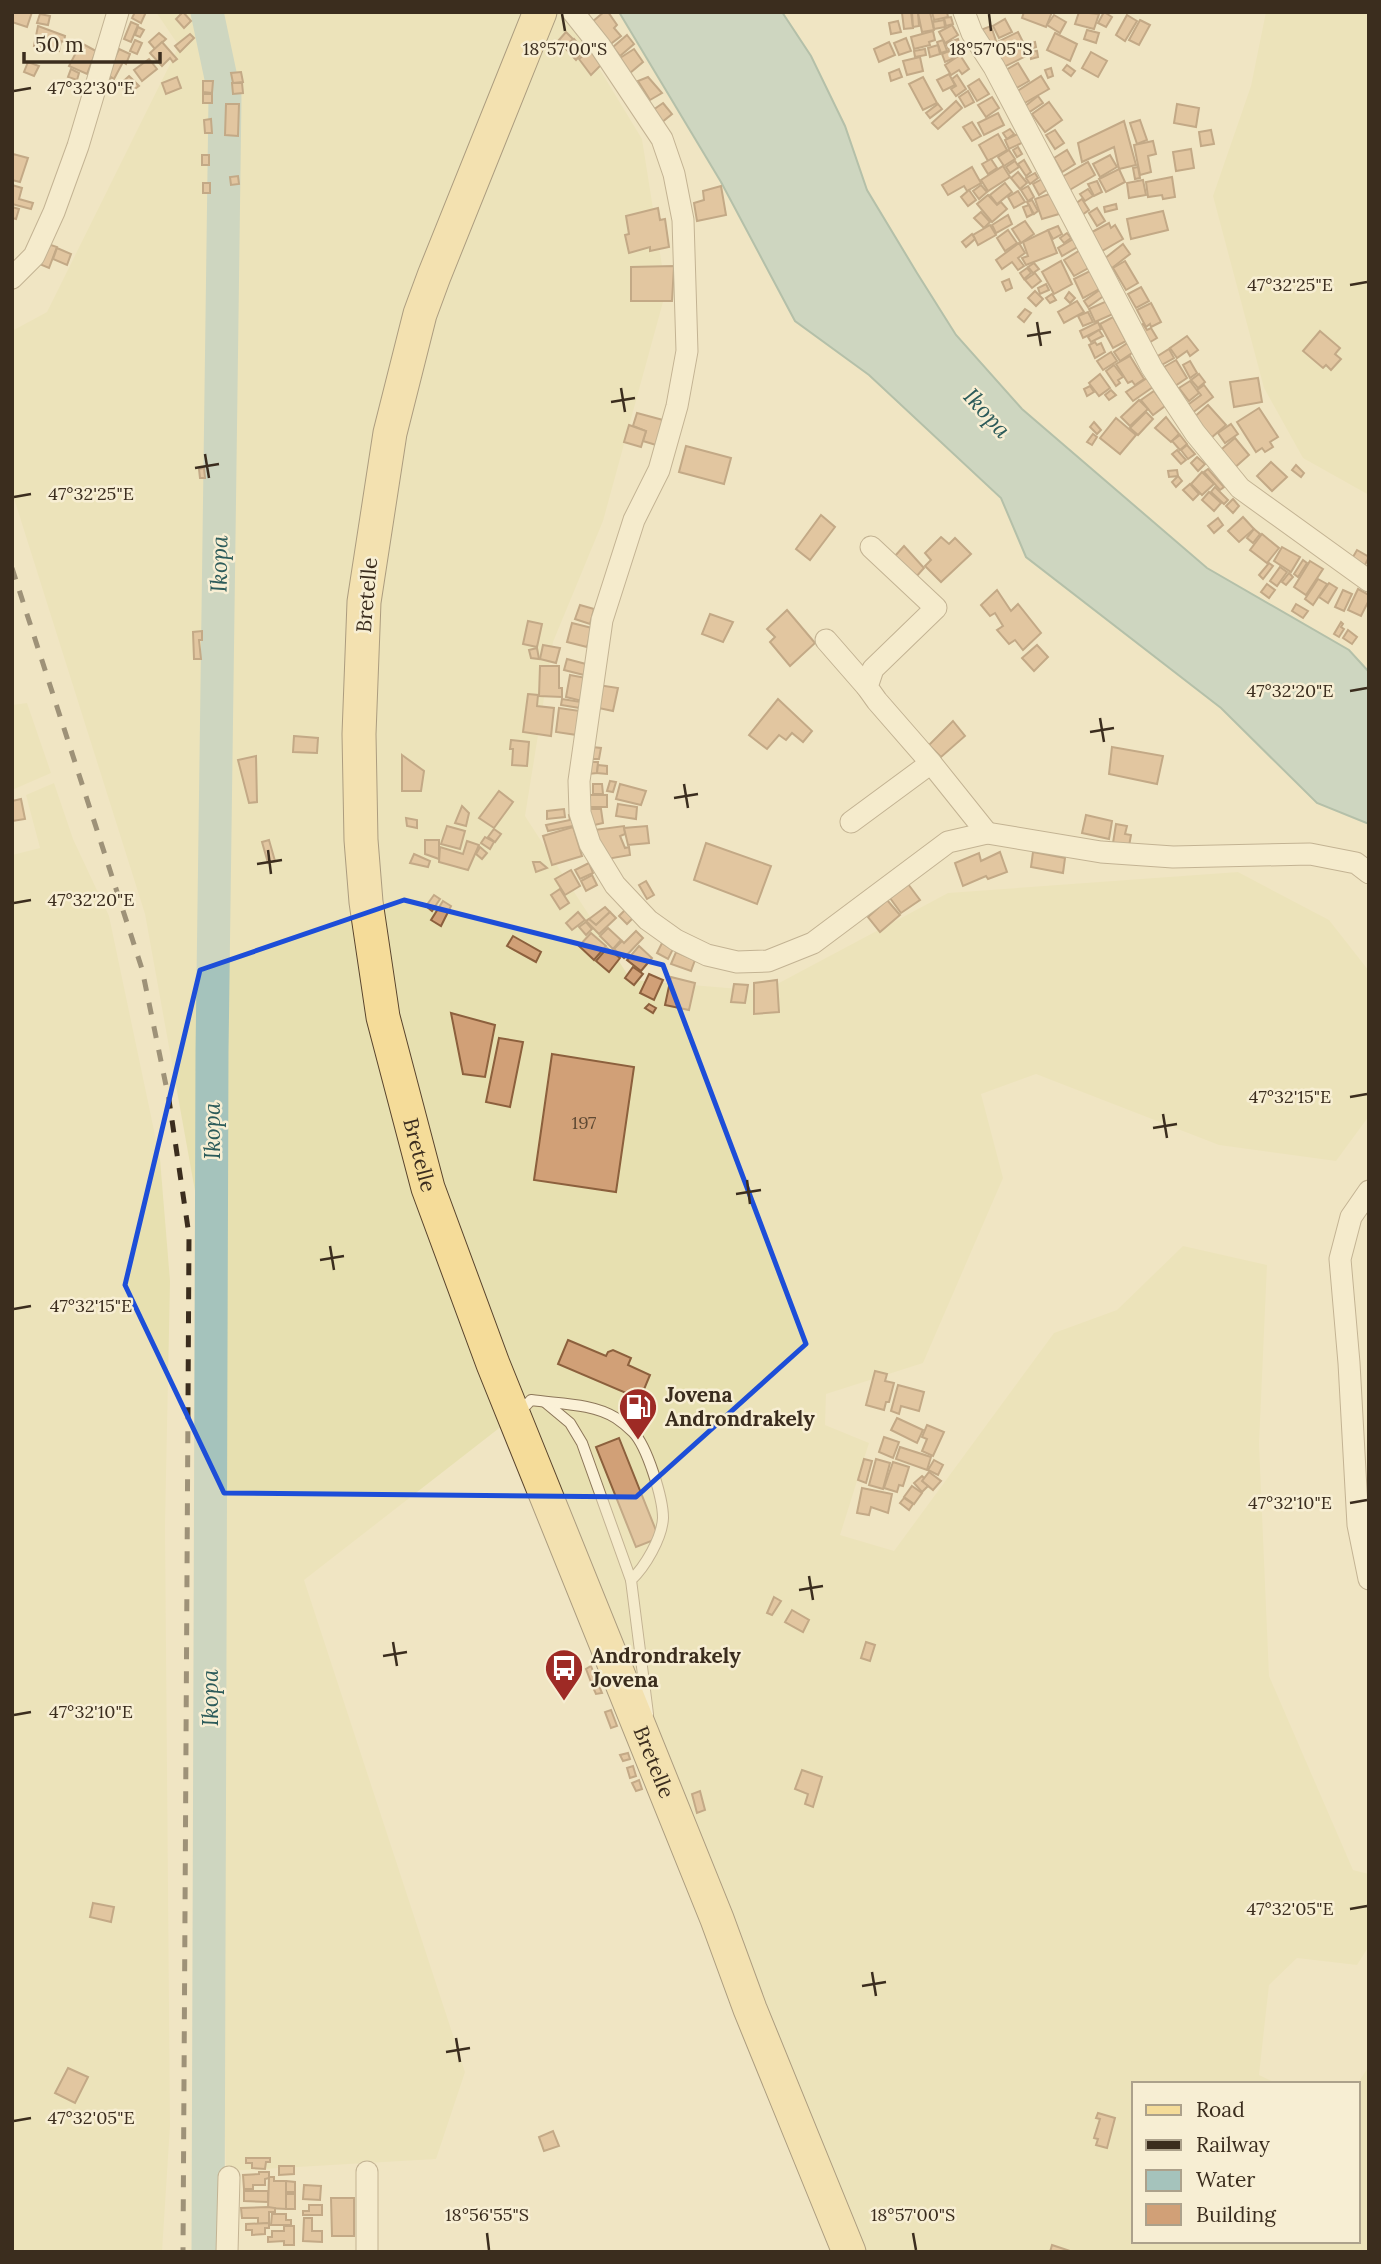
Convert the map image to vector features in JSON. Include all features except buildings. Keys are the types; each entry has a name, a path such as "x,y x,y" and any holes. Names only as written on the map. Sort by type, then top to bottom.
{"main road":[{"name":"Bretelle","path":"540,12 420,314 390,433 369,563 364,615 359,734 361,840 366,902 383,1017 428,1188 493,1363 849,2252"}],"street":[{"path":"12,278 34,256 54,212 78,146 118,12"},
{"path":"573,12 600,46 662,139 674,174 683,220 687,351 677,406 659,470 634,520 602,620 579,781 580,813 590,844 615,885 648,920 676,940 707,956 737,962 768,961 814,943 948,842 987,833 1101,852 1173,857 1310,854 1356,863 1369,873"},
{"path":"964,12 972,33 994,67 1152,368 1195,433 1240,488 1369,581"},
{"path":"867,687 873,669 936,608 871,547"},
{"path":"826,640 987,833"},
{"path":"851,822 931,763"},
{"path":"1369,1191 1351,1217 1340,1259 1358,1525 1369,1579"},
{"path":"367,2172 367,2252"},
{"path":"227,2252 229,2177"}],"lane":[{"path":"515,1417 531,1400 600,1410 615,1417 633,1432 640,1442 658,1487 663,1520 643,1569 631,1580"},
{"path":"546,1402 570,1423 582,1443 631,1580 654,1762"}],"highlighted area":[{"path":"404,900 663,965 806,1344 636,1497 224,1493 125,1285 200,970"}],"shaded area":[{"path":"156,12 565,12 642,139 666,291 603,521 553,642 525,816 631,980 764,991 948,893 1238,872 1329,920 1369,971 1369,1116 1336,1161 1219,1145 1036,1074 981,1094 1003,1178 923,1363 826,1394 825,1425 869,1443 840,1535 894,1551 1054,1333 1117,1310 1183,1246 1267,1265 1259,1444 1269,1676 1353,1870 1369,1874 1369,1946 1357,1965 1297,1958 1269,1985 1259,2075 1274,2082 1132,2082 1132,2243 1360,2243 1359,2082 1369,2066 1369,2252 847,2252 507,1422 304,1580 465,2072 436,2159 226,2171 199,1213 145,914 12,492 12,331 47,312 179,46"},
{"path":"1266,12 1369,12 1369,495 1303,458 1264,388 1213,196 1251,86"},
{"path":"27,703 51,773 12,790 12,705"},
{"path":"54,783 73,839 109,916 160,1159 170,1281 165,1526 170,2126 162,2252 12,2252 12,855 40,848 26,795"}],"water":[{"path":"619,12 782,12 811,56 845,126 867,190 956,335 1022,409 1207,568 1349,650 1369,672 1369,824 1317,803 1221,708 1026,557 1001,498 869,375 795,321 721,182"}],"waterway":[{"name":"Ikopa","path":"207,12 225,97 212,1052 208,2252"}],"railway":[{"path":"12,568 142,969 169,1100 189,1235 183,2252"}],"place":[{"name":"Jovena Androndrakely","path":"638,1441"},
{"name":"Androndrakely Jovena","path":"564,1702"}]}
